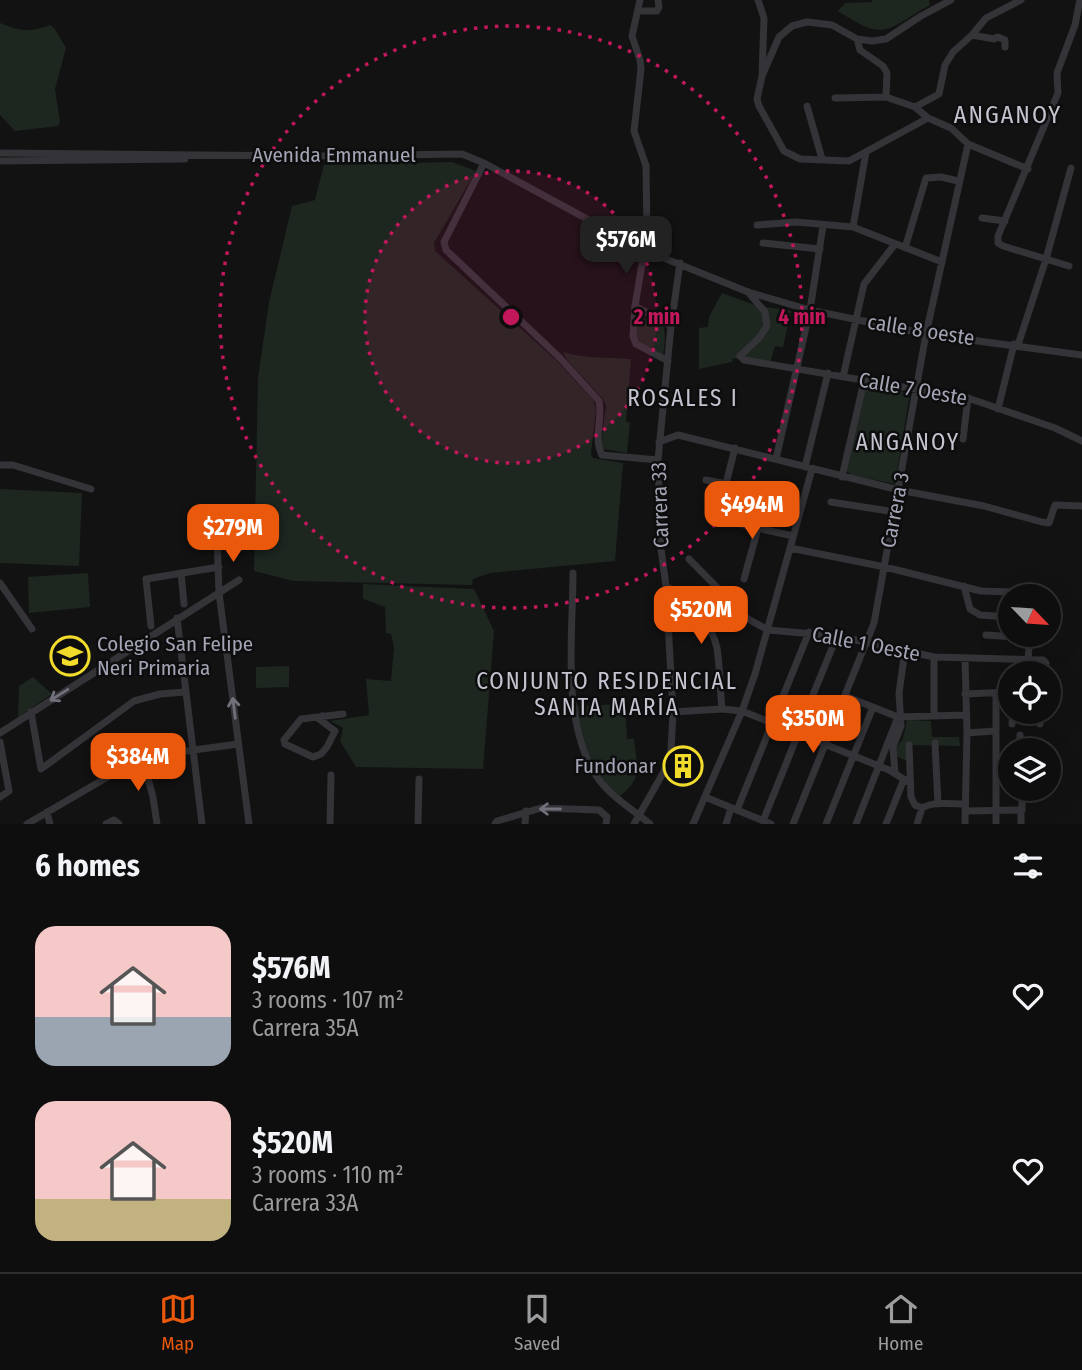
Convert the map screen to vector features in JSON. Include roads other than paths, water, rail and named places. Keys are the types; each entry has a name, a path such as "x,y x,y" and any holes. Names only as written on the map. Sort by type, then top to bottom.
{"street":[{"path":"640,0 632,36 641,69 634,131 646,166 648,234 635,306 633,336 636,344 668,361"},
{"path":"638,11 657,11 657,0"},
{"path":"758,0 764,18 762,76"},
{"path":"928,118 849,162 800,159 784,151 757,99 762,76 779,37 792,26 807,22 832,25 857,39 886,39 951,0"},
{"path":"915,107 939,94 948,58 986,18 1021,0"},
{"path":"1069,266 998,243 998,236 1058,93 1057,73 1080,0"},
{"path":"972,35 994,39 999,37 1005,40 1005,47"},
{"path":"857,39 860,50 883,66 887,73 886,97"},
{"path":"835,98 886,97 915,107 928,118 951,128 968,144 1028,169"},
{"path":"807,106 822,159"},
{"name":"Carrera 3","path":"793,824 874,623 926,334 968,144"},
{"path":"853,227 866,152"},
{"name":"Avenida Emmanuel","path":"0,153 300,156 462,154 644,251"},
{"name":"Avenida Emmanuel","path":"0,161 462,157 483,164"},
{"path":"483,164 444,242 446,250 560,358 599,401 601,410 597,447 602,455 658,460"},
{"path":"998,409 1016,345 1046,259 1071,168"},
{"path":"905,247 926,178 942,177 958,181"},
{"path":"982,218 1005,221"},
{"path":"757,225 796,222 853,227 942,261"},
{"path":"776,458 810,310 823,226"},
{"path":"763,243 820,249"},
{"path":"843,376 867,278 895,244"},
{"name":"calle 8 oeste","path":"644,251 680,262 748,292 810,310 926,334 1082,355"},
{"name":"Carrera 33","path":"634,824 666,768 671,750 673,712 666,586 661,549 658,460 680,262"},
{"name":"Calle 7 Oeste","path":"748,292 765,312 767,326 760,338 740,356 744,360 968,398 1055,428 1082,441"},
{"path":"635,306 671,326"},
{"path":"693,824 743,711 768,630 793,537 828,373"},
{"path":"842,477 864,381"},
{"path":"963,439 968,398"},
{"path":"659,442 678,435 899,491 984,506 1049,523 1055,505 1082,506"},
{"path":"736,448 717,519 793,537"},
{"path":"0,465 13,466 91,489"},
{"path":"706,480 727,484"},
{"path":"744,579 770,485"},
{"path":"831,502 895,512"},
{"path":"217,537 219,593 249,824"},
{"path":"790,548 885,567 981,591 998,592"},
{"path":"689,559 748,619 768,630"},
{"path":"151,626 146,579 219,566"},
{"path":"181,573 184,604"},
{"path":"573,573 572,704 585,753 595,775 618,799 650,824"},
{"path":"0,733 239,580"},
{"path":"0,583 32,629"},
{"path":"666,586 689,604 707,627 716,645 722,709"},
{"path":"964,586 970,608 980,615 998,616"},
{"path":"177,618 202,824"},
{"name":"Calle 1 Oeste","path":"768,630 837,636 934,657 1028,659"},
{"path":"726,824 772,723 809,632"},
{"path":"986,635 998,636"},
{"path":"808,707 837,636"},
{"path":"1029,648 1028,659 1045,661"},
{"path":"895,773 893,747 900,730 899,693 905,650"},
{"path":"933,716 934,657"},
{"path":"965,659 965,824"},
{"path":"31,712 41,769 134,701 160,694 185,692"},
{"path":"965,694 996,693 996,824"},
{"path":"845,696 900,718 966,715"},
{"path":"826,824 873,708"},
{"path":"673,712 722,709 743,711 895,773 907,781"},
{"path":"322,716 319,719 335,731 321,754 313,757 285,744 284,740 301,719 322,716 343,714"},
{"path":"856,824 900,718"},
{"path":"967,733 994,731"},
{"path":"758,821 798,734"},
{"path":"0,742 9,790 0,797"},
{"path":"935,743 938,804"},
{"path":"27,824 142,757 239,744"},
{"path":"909,745 907,781 911,800 915,805 922,808 938,804 1021,810"},
{"path":"142,757 157,824"},
{"path":"330,824 331,775"},
{"path":"418,824 419,779"},
{"path":"886,824 907,781"},
{"path":"705,797 758,821 771,824"},
{"path":"1021,824 1023,801"},
{"path":"495,824 497,821 541,808 599,810 607,817 606,824"},
{"path":"917,824 922,808"},
{"path":"525,824 526,811"},
{"path":"47,812 50,824"},
{"path":"106,824 114,820 119,824"}],"place":[{"name":"Colegio San Felipe Neri Primaria","path":"70,656"},
{"name":"Fundonar","path":"683,766"}],"district":[{"name":"ANGANOY","path":"1008,115"},
{"name":"ROSALES I","path":"683,398"},
{"name":"ANGANOY","path":"908,442"},
{"name":"CONJUNTO RESIDENCIAL SANTA MARÍA","path":"607,694"}]}
